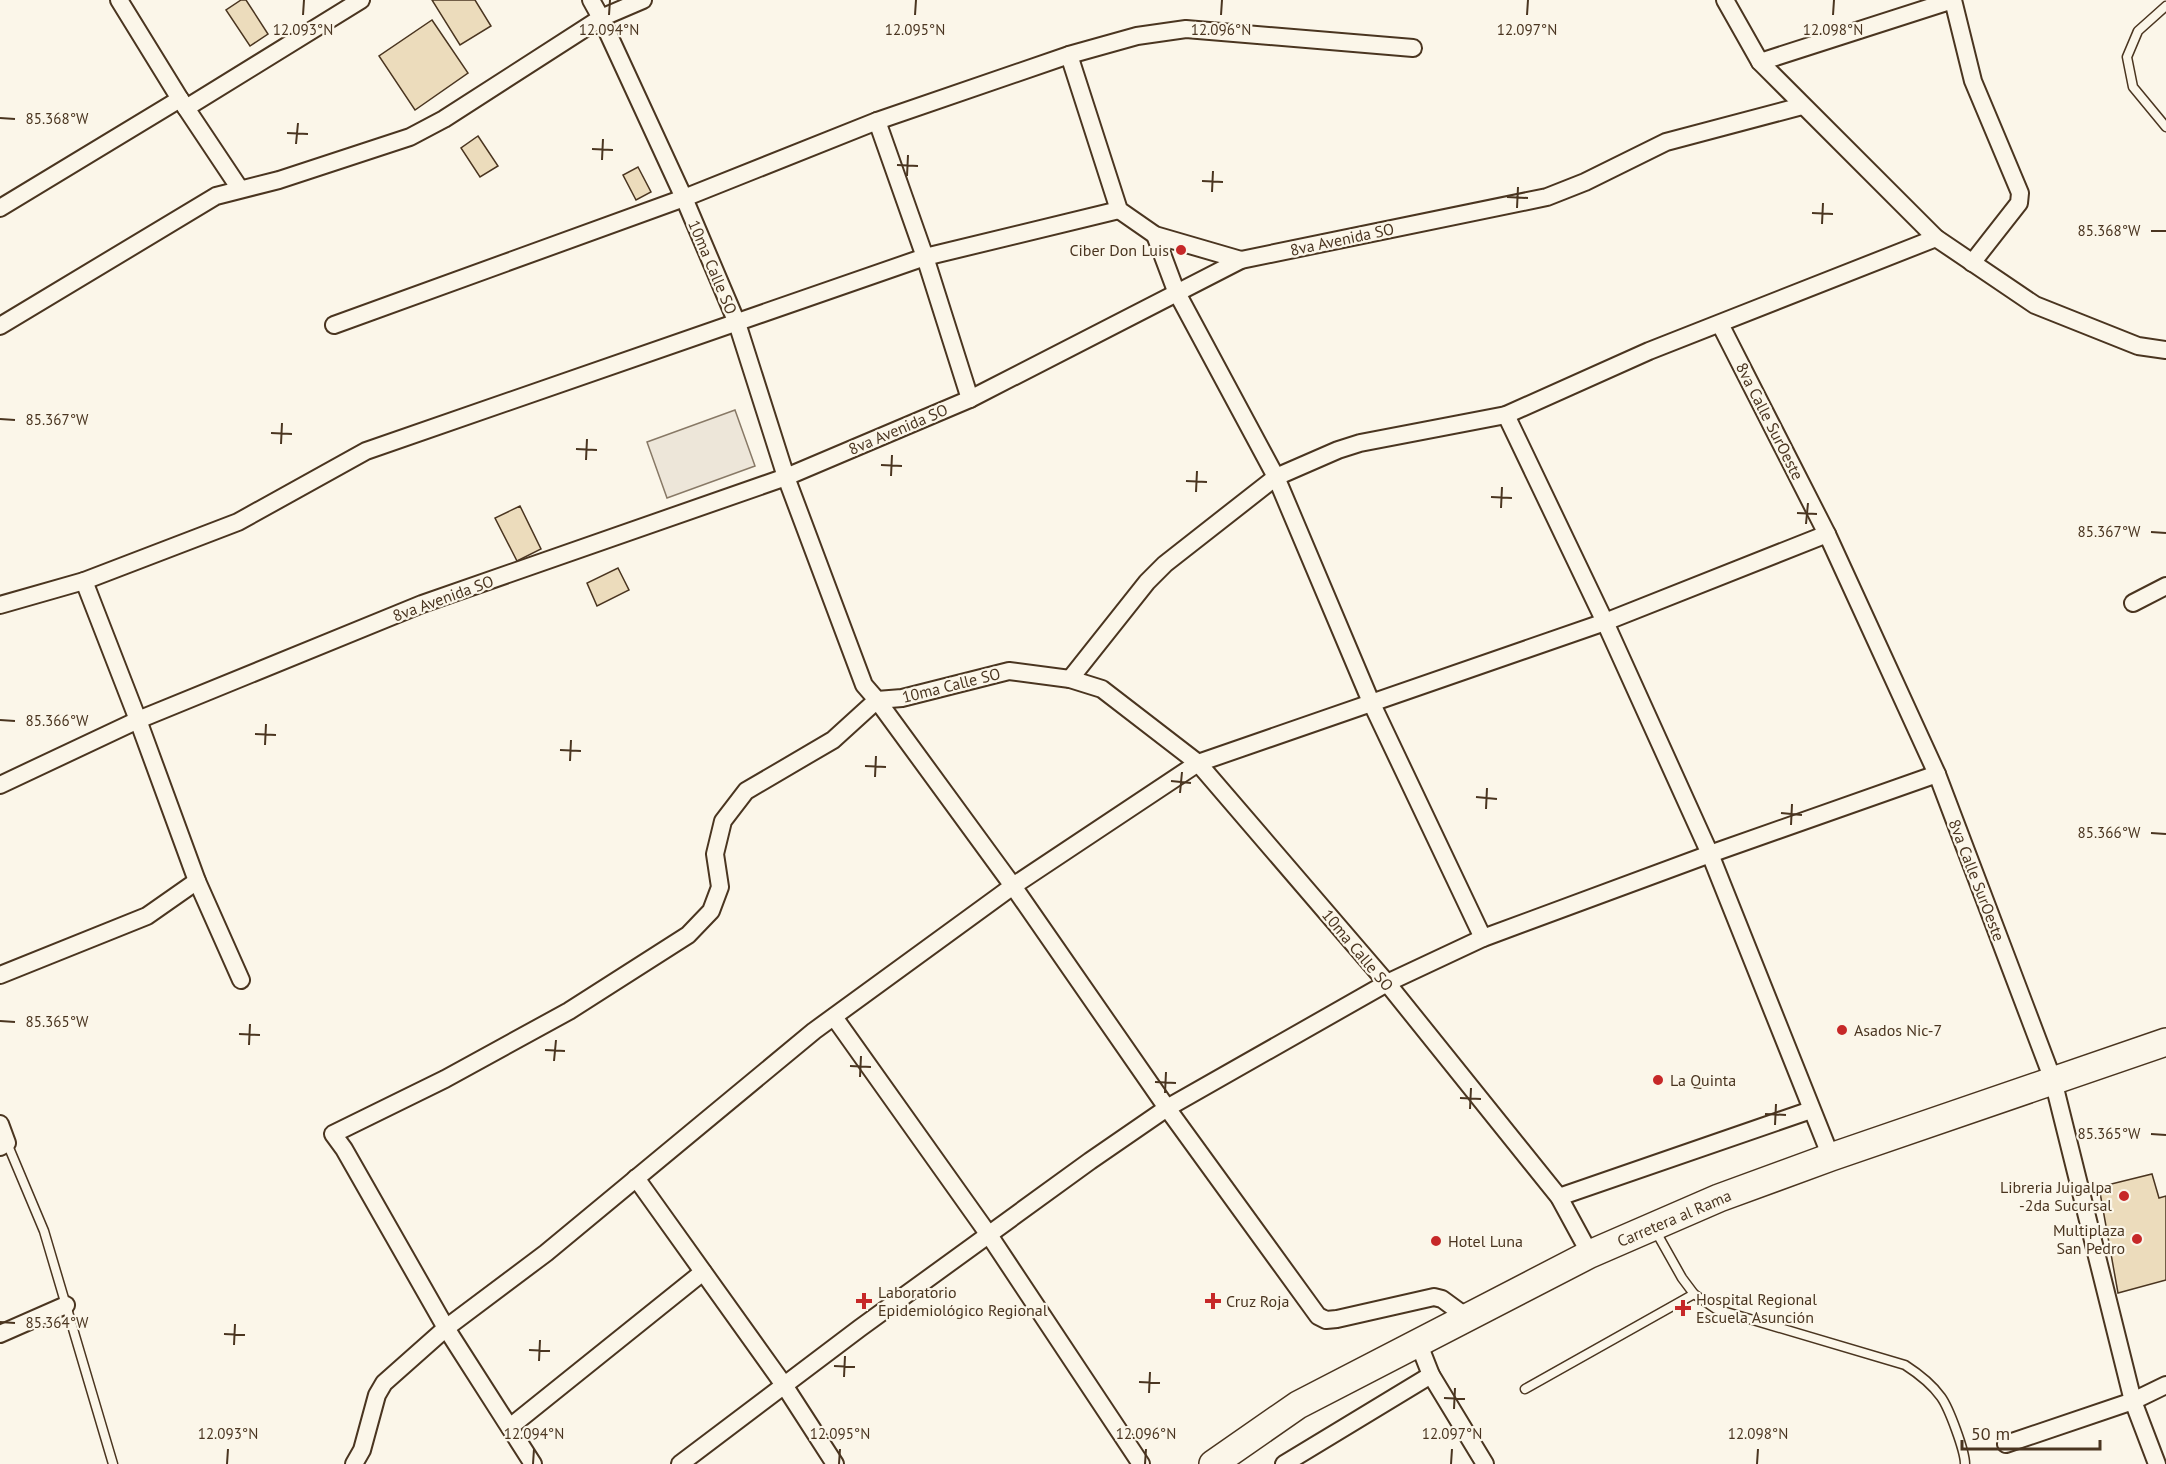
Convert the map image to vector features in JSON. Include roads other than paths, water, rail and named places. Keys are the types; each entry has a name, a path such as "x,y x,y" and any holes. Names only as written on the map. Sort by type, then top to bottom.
{"highway":[{"name":"Carretera al Rama","path":"1213,1464 1298,1406 1590,1254 1719,1198 1831,1157 2166,1042"}],"street":[{"path":"119,0 183,104 240,189"},
{"path":"0,208 361,0"},
{"name":"10ma Calle SO","path":"591,0 602,18 684,198 737,323 786,477 864,685 877,700 902,698 1009,671 1070,679 1102,689 1198,763 1386,982 1559,1197 1590,1254"},
{"path":"0,326 216,196 279,180 410,137 444,119 602,18 643,0"},
{"path":"1725,0 1760,62 1936,238 2035,305 2138,346 2166,350"},
{"path":"1760,62 1953,0 1973,81 2020,193 2019,203 1972,262"},
{"path":"334,325 684,198 877,121 1069,55 1137,36 1186,29 1413,48"},
{"path":"1069,55 1119,210 1155,235 1241,260"},
{"name":"8va Avenida SO","path":"0,785 138,720 422,604 786,477 970,399 1176,291 1241,260 1547,198 1666,142 1802,106"},
{"path":"877,121 925,257 970,399"},
{"path":"0,604 84,581 238,522 366,451 925,257 1119,210"},
{"path":"1155,235 1176,291 1276,477 1371,702 1483,938"},
{"path":"1070,679 1155,573 1276,477 1360,443 1506,416 1649,351 1936,238"},
{"name":"8va Calle SurOeste","path":"1720,324 1827,534 1938,774 2053,1080 2133,1401 2157,1464"},
{"path":"1506,416 1605,622 1710,854 1831,1157"},
{"path":"354,1464 362,1450 377,1395 384,1383 446,1328 546,1252 814,1031 1013,886 1198,763 1605,622 1827,534"},
{"path":"84,581 197,881 241,980"},
{"path":"2133,603 2166,586"},
{"path":"533,1464 446,1328 344,1149 333,1134 445,1079 569,1011 688,935 711,911 720,887 715,854 723,821 746,791 833,740 877,700 1013,886 1167,1108 1318,1316 1326,1320 1337,1319 1434,1297 1442,1299 1468,1318"},
{"path":"680,1464 989,1234 1167,1108 1386,982 1483,938 1710,854 1938,774"},
{"path":"0,975 147,916 197,881"},
{"path":"834,1017 989,1234 1141,1464"},
{"path":"1559,1197 1811,1110"},
{"path":"0,1124 4,1145"},
{"path":"636,1178 784,1385 835,1464"},
{"path":"510,1427 703,1272"},
{"path":"0,1334 66,1305"},
{"path":"1418,1342 1431,1375 1485,1464"},
{"path":"1284,1464 1431,1375"},
{"path":"2006,1444 2133,1401 2166,1385"}],"lane":[{"path":"2166,6 2138,31 2127,57 2133,87 2166,127"},
{"path":"4,1145 44,1231 113,1464"},
{"path":"1653,1227 1694,1294 1716,1309 1905,1365 1922,1376 1942,1398 1958,1436 1965,1464"},
{"path":"1525,1389 1694,1294"}],"place":[{"name":"Ciber Don Luis","path":"1181,250"},
{"name":"Asados Nic-7","path":"1842,1030"},
{"name":"La Quinta","path":"1658,1080"},
{"name":"Libreria Juigalpa -2da Sucursal","path":"2124,1196"},
{"name":"Multiplaza San Pedro","path":"2137,1239"},
{"name":"Hotel Luna","path":"1436,1241"},
{"name":"Laboratorio Epidemiológico Regional","path":"864,1301"},
{"name":"Cruz Roja","path":"1213,1301"},
{"name":"Hospital Regional Escuela Asunción","path":"1683,1308"}]}
